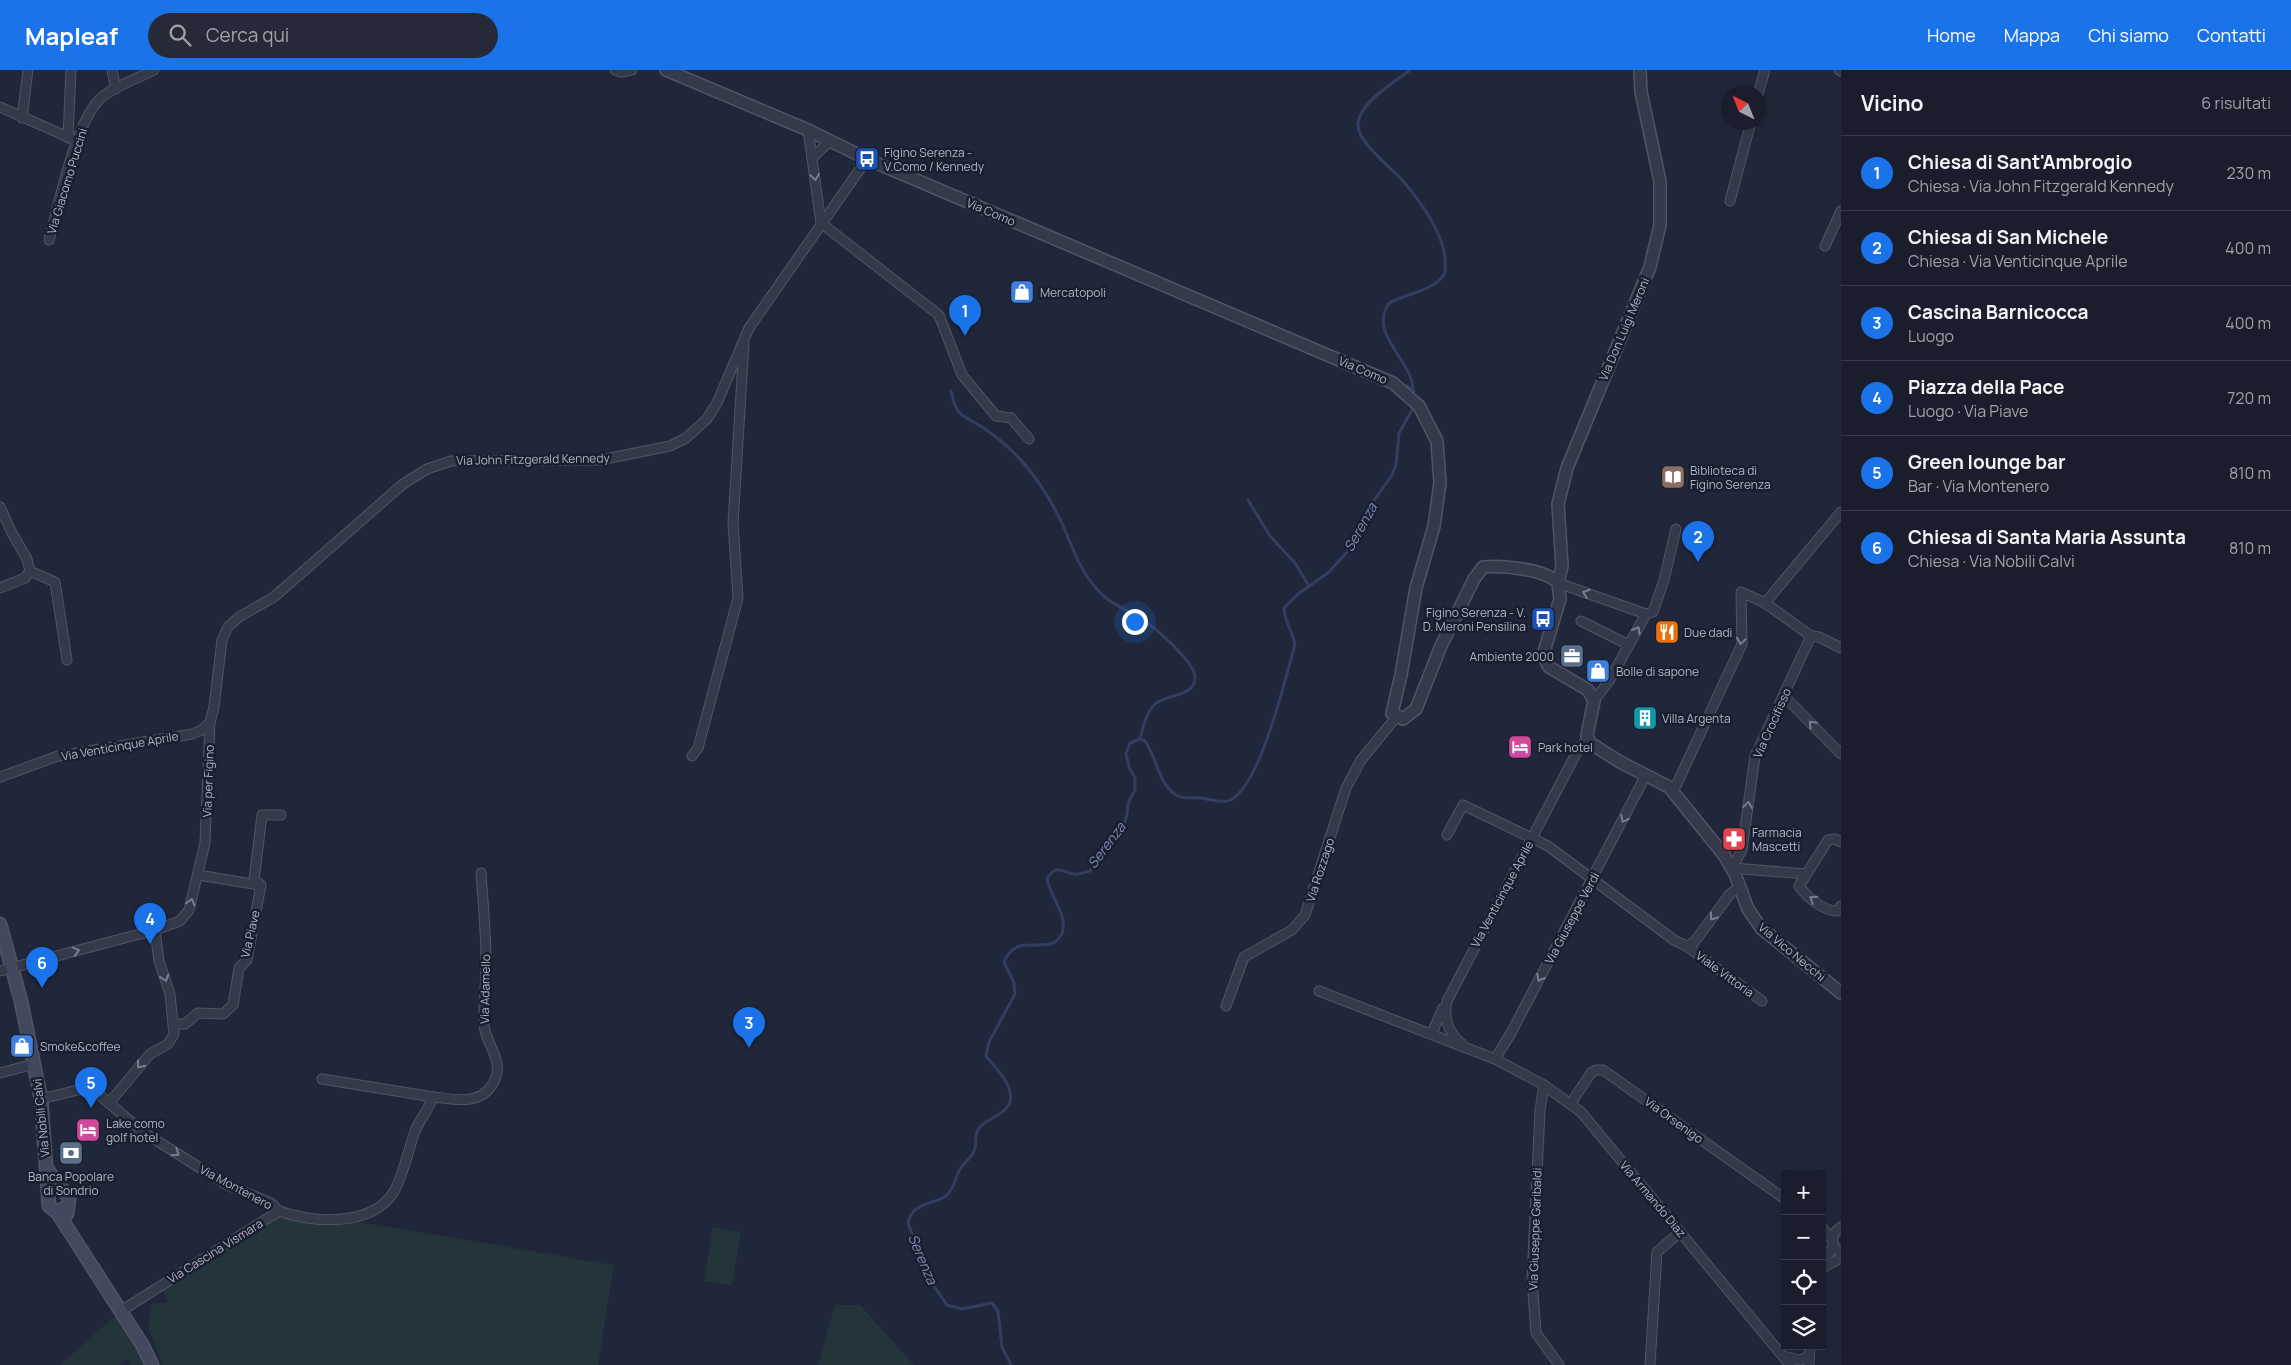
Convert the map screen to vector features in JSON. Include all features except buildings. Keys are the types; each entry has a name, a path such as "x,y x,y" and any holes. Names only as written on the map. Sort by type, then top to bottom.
{"main road":[{"name":"Via Nobili Calvi","path":"0,924 6,969 21,1001 42,1099 49,1195"},
{"name":"Via Nobili Calvi","path":"46,1167 63,1191"},
{"path":"63,1209 49,1206 49,1195 54,1191 63,1191 69,1198 63,1209 69,1232 121,1310 152,1365"}],"street":[{"path":"22,118 28,70"},
{"path":"0,107 72,140 72,70"},
{"path":"112,70 116,89"},
{"name":"Via Giacomo Puccini","path":"50,240 72,140 89,112 101,97 154,70"},
{"path":"615,70 621,72 631,70"},
{"name":"Via Como","path":"666,70 808,130 867,159 1393,383 1419,406 1437,441 1440,483 1434,526 1416,588 1401,675 1392,713 1394,714"},
{"name":"Via Don Luigi Meroni","path":"1594,701 1588,690 1549,667 1544,660 1543,650 1560,599 1558,583 1562,566 1558,504 1567,468 1650,266 1660,225 1660,181 1641,92 1640,70"},
{"path":"1761,85 1765,70"},
{"path":"808,130 821,223 939,315 962,375 996,416 1011,418 1030,438"},
{"path":"1730,201 1749,130"},
{"path":"812,158 830,141"},
{"name":"Via John Fitzgerald Kennedy","path":"239,617 274,597 403,484 427,468 451,461 600,460 670,446 686,438 707,419 749,328 867,159"},
{"path":"1825,246 1841,211"},
{"path":"692,756 698,748 738,598 733,523 744,339"},
{"path":"0,507 12,534 27,558 30,571 25,578 0,588"},
{"path":"1765,603 1841,512"},
{"path":"1394,714 1403,719 1416,709 1441,646 1474,579 1483,567 1493,566 1543,573 1554,578 1558,583 1646,614 1653,612 1664,580 1676,529"},
{"path":"30,571 55,582 67,660"},
{"path":"1673,792 1742,644 1741,592 1765,603 1812,636 1819,637 1841,648"},
{"path":"1588,739 1594,701 1609,681 1646,614"},
{"name":"Via per Figino","path":"6,969 180,922 189,910 205,843 210,722 214,707 222,640 228,626 239,617"},
{"path":"1581,621 1629,645"},
{"name":"Via Crocifisso","path":"1732,868 1742,850 1755,756 1812,636"},
{"path":"1785,692 1787,699 1841,754"},
{"name":"Via Rozzago","path":"1226,1006 1244,957 1292,930 1305,915 1346,788 1361,760 1393,721 1394,714"},
{"name":"Via Venticinque Aprile","path":"0,777 58,756 192,734 202,730 210,722"},
{"name":"Via Vico Necchi","path":"1588,739 1600,750 1668,787 1673,792 1724,855 1732,868 1752,916 1762,928 1841,993"},
{"name":"Via Venticinque Aprile","path":"1469,1049 1457,1040 1445,1021 1444,1012 1447,1001 1579,748 1588,739"},
{"name":"Via Giuseppe Verdi","path":"1495,1059 1512,1032 1646,775"},
{"name":"Viale Vittoria","path":"1447,835 1464,805 1532,837 1548,846 1674,940 1688,947 1762,1001"},
{"name":"Via Piave","path":"173,1024 185,1024 198,1013 224,1014 233,1005 239,968 247,960 261,885 254,880 262,815 281,815"},
{"path":"1841,842 1835,838 1828,840 1798,886 1804,894 1830,911 1837,911 1841,906"},
{"path":"1732,868 1806,874"},
{"name":"Via Adamello","path":"433,1097 468,1101 482,1095 492,1085 498,1072 492,1044 484,1030 486,962 481,873"},
{"path":"198,875 261,885"},
{"path":"1688,947 1695,941 1730,894 1739,887"},
{"path":"110,1102 150,1054 168,1044 174,1034 170,994 159,962 155,930"},
{"name":"Via Armando Diaz","path":"1319,990 1495,1059 1544,1085 1571,1103 1581,1112 1790,1365"},
{"path":"1432,1033 1447,1001"},
{"path":"0,1073 34,1064"},
{"name":"Via Orsenigo","path":"1571,1103 1591,1073 1596,1070 1603,1070 1781,1196"},
{"path":"279,1211 300,1216 344,1220 366,1214 383,1206 395,1192 416,1128 433,1097 322,1079"},
{"name":"Via Giuseppe Garibaldi","path":"1544,1085 1540,1110 1532,1279 1536,1333 1559,1365"},
{"name":"Via Montenero","path":"42,1099 90,1087 110,1102 143,1132 173,1152 227,1185 271,1203 279,1211"},
{"name":"Via Cascina Vismara","path":"121,1310 279,1211"},
{"path":"1823,1260 1839,1228 1826,1224"},
{"path":"1650,1365 1657,1252 1680,1232"},
{"path":"1826,1233 1841,1253"},
{"path":"1826,1266 1841,1258"},
{"path":"1783,1356 1800,1360 1809,1356"}],"shaded area":[{"path":"283,1212 345,1220 614,1265 598,1365 163,1365 148,1328 152,1303 169,1303 161,1285"},
{"path":"713,1227 741,1232 732,1286 704,1281"},
{"path":"835,1305 860,1305 914,1365 818,1365"},
{"path":"121,1311 152,1365 131,1365 128,1358 119,1365 60,1365"}],"waterway":[{"name":"Serenza","path":"1410,70 1371,100 1360,115 1358,123 1359,130 1369,146 1417,198 1435,228 1443,248 1445,272 1439,281 1426,289 1389,303 1384,315 1384,327 1388,338 1407,370 1412,382 1413,394"},
{"name":"Serenza","path":"1407,386 1414,391"},
{"path":"951,391 960,413 1002,442 1032,473 1046,493 1061,521 1084,572 1097,590 1110,601 1139,617 1168,640 1193,669 1195,677 1191,688 1186,692 1155,704 1147,716 1140,739"},
{"name":"Serenza","path":"1011,1365 1002,1347 998,1311 992,1303 962,1309 947,1305 929,1279 908,1223 910,1216 918,1208 941,1199 949,1193 958,1172 973,1153 979,1129 984,1123 1006,1109 1010,1102 1011,1096 1007,1083 986,1056 989,1042 1015,994 1014,983 1004,962 1009,954 1020,946 1047,945 1057,941 1062,934 1063,920 1047,879 1057,870 1076,874 1090,871 1106,845 1124,825 1128,803 1135,790 1135,778 1129,767 1126,754 1130,743 1140,739 1145,741 1163,781 1178,796 1228,801 1240,792 1251,777 1270,731 1295,645 1285,617 1284,608 1298,594 1329,572 1348,551 1373,502 1392,475 1396,465 1399,433 1412,410 1412,405"},
{"path":"1248,500 1270,536 1295,563 1309,586"}],"place":[{"name":"Figino Serenza - V.Como / Kennedy","path":"867,159"},
{"name":"Mercatopoli","path":"1022,292"},
{"name":"Chiesa di Sant'Ambrogio","path":"965,336"},
{"name":"Biblioteca di Figino Serenza","path":"1673,477"},
{"name":"Chiesa di San Michele","path":"1698,562"},
{"name":"Figino Serenza - V. D. Meroni Pensilina","path":"1543,619"},
{"name":"Due dadi","path":"1667,632"},
{"name":"Ambiente 2000","path":"1572,656"},
{"name":"Bolle di sapone","path":"1598,671"},
{"name":"Villa Argenta","path":"1645,718"},
{"name":"Park hotel","path":"1520,747"},
{"name":"Farmacia Mascetti","path":"1734,839"},
{"name":"Piazza della Pace","path":"150,944"},
{"name":"Chiesa di Santa Maria Assunta","path":"42,988"},
{"name":"Smoke&coffee","path":"22,1046"},
{"name":"Cascina Barnicocca","path":"749,1048"},
{"name":"Green lounge bar","path":"91,1108"},
{"name":"Lake como golf hotel","path":"88,1130"},
{"name":"Banca Popolare di Sondrio","path":"71,1153"}]}
